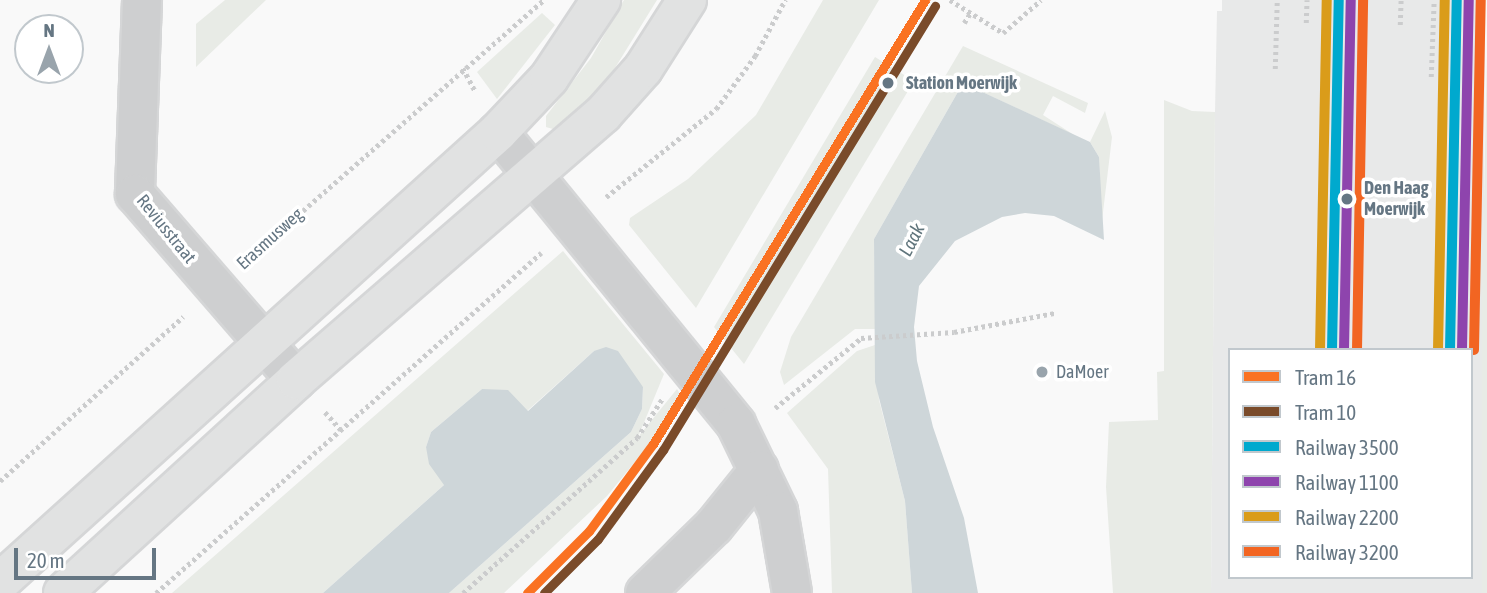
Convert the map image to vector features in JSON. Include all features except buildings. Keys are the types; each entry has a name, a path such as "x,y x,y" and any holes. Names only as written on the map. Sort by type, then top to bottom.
{"main road":[{"path":"0,582 498,132 549,78 601,0"},
{"path":"63,593 296,380 532,176 627,88 687,0"}],"street":[{"name":"Reviusstraat","path":"142,0 135,194 296,380"},
{"path":"498,132 722,404 759,470 783,527 792,593"},
{"path":"645,593 714,526 759,470"}],"path":[{"name":"Erasmusweg","path":"0,481 215,288 544,0"},
{"path":"156,593 573,225 710,115 755,56 785,0"},
{"path":"950,0 1003,33 1041,0"},
{"path":"1275,69 1277,0"},
{"path":"1306,23 1307,0"},
{"path":"1400,25 1401,0"},
{"path":"1431,77 1434,0"},
{"path":"964,23 971,12"},
{"path":"741,435 861,338 972,330 1055,313"},
{"path":"463,593 637,439 685,362"}],"shaded area":[{"path":"225,0 266,0 196,67 196,24"},
{"path":"624,0 657,0 610,76 553,129 546,127 546,116 591,58"},
{"path":"823,0 879,0 696,308 629,225 630,218 688,179 756,115"},
{"path":"1222,0 1485,0 1482,593 1211,593 1217,11 1222,11"},
{"path":"542,13 555,25 497,99 477,72"},
{"path":"963,46 1088,103 1085,113 1053,96 1043,115 1074,135 963,83 874,239 876,329 855,329 784,385 780,372 791,337"},
{"path":"1487,55 1487,593 1482,593 1482,297"},
{"path":"875,57 914,81 744,364 714,327"},
{"path":"1164,100 1192,111 1215,112 1211,593 1113,593 1106,487 1109,422 1158,420 1157,372 1164,371"},
{"path":"1105,111 1112,137 1101,229 1099,157 1090,142"},
{"path":"563,251 664,374 638,437 677,389 685,401 607,496 504,593 449,593 631,432 642,409 643,387 594,351 527,411 482,389 431,432 426,447 445,484 323,593 172,593"},
{"path":"875,345 879,400 905,501 912,593 832,593 828,469 787,413 857,351"}],"water":[{"name":"Laak","path":"963,83 1090,142 1099,157 1104,240 1054,216 1025,213 1002,217 955,241 919,286 914,327 917,361 933,427 964,518 978,593 912,593 905,501 875,382 874,239"},
{"path":"606,347 618,351 643,387 642,409 631,432 449,593 323,593 444,485 429,464 426,447 431,432 482,389 508,390 528,411 594,351"}],"tram line":[{"name":"16","path":"527,593 589,531 653,444 925,0"},
{"name":"10","path":"544,593 598,539 663,450 935,6"}],"rail line":[{"name":"2200","path":"1320,348 1327,0"},
{"name":"3500","path":"1332,348 1339,0"},
{"name":"1100","path":"1344,348 1351,0"},
{"name":"3200","path":"1357,348 1363,0"},
{"name":"2200","path":"1438,348 1445,0"},
{"name":"3500","path":"1450,348 1457,0"},
{"name":"1100","path":"1462,348 1469,0"},
{"name":"3200","path":"1474,350 1481,0"}],"place":[{"name":"Station Moerwijk","path":"888,83"},
{"name":"Den Haag Moerwijk","path":"1347,199"},
{"name":"DaMoer","path":"1042,372"}]}
